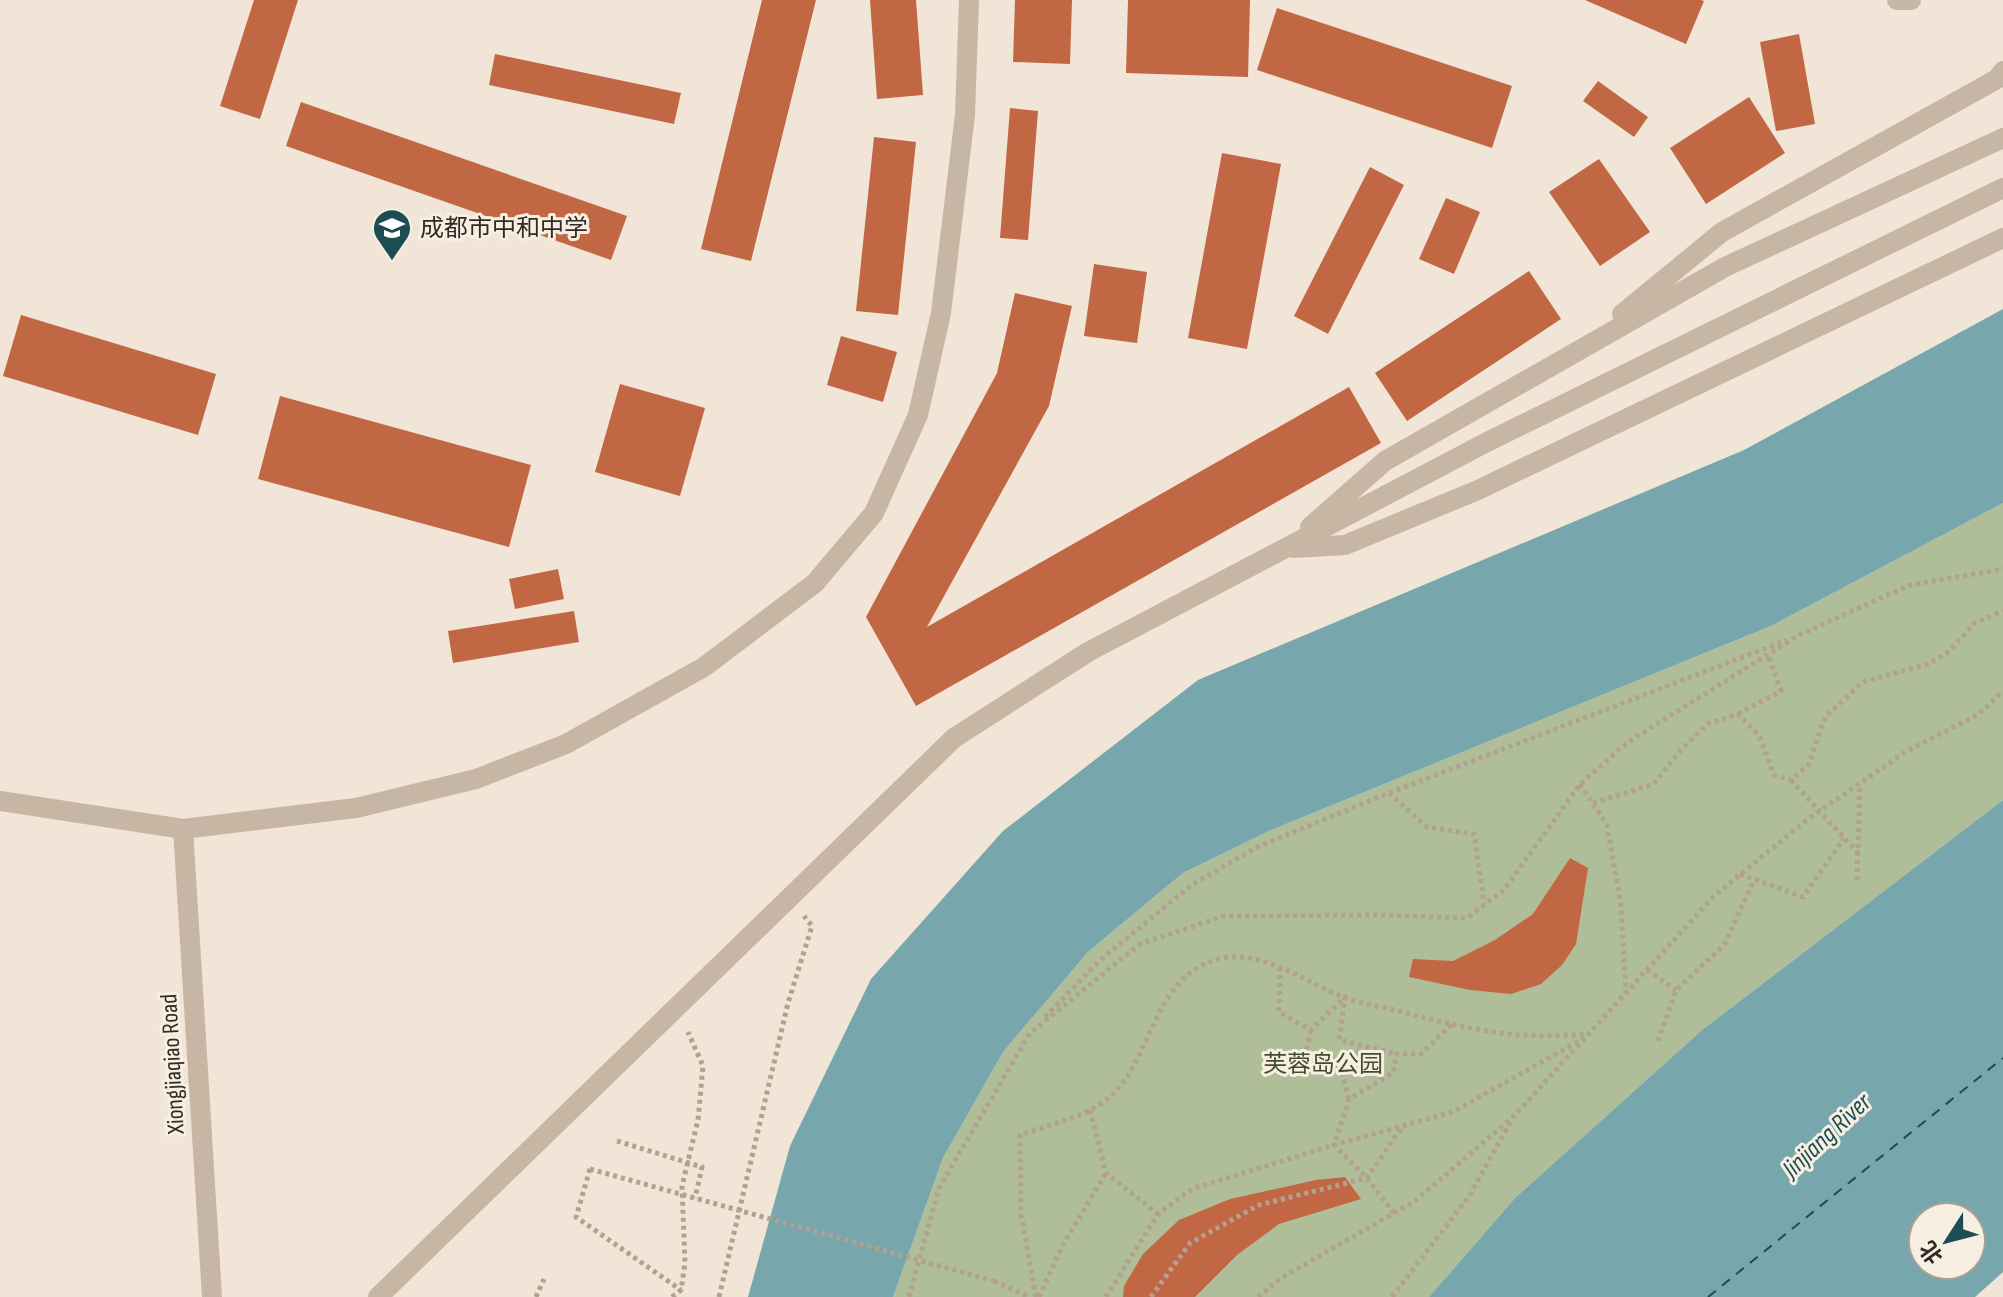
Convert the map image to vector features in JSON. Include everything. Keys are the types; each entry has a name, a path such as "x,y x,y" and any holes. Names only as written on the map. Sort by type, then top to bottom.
{"street":[{"path":"0,801 183,829 356,808 476,779 553,749 704,667 815,583 874,513 918,415 941,313 965,115 969,0"},
{"path":"1897,0 1911,0"},
{"path":"1579,350 1722,232 1997,79 2003,71"},
{"path":"1286,548 1385,461 1579,350 1725,267 2001,141"},
{"path":"378,1297 954,738 1088,652 1487,442 2003,188"},
{"path":"1286,548 1345,545 1478,490 2003,238"},
{"name":"Xiongjiaqiao Road","path":"183,829 212,1297"}],"path":[{"path":"909,1297 939,1188 1030,1033 1098,962 1190,886 1257,847 1799,635 1910,585 2003,569"},
{"path":"1791,780 1809,764 1825,717 1863,682 1928,664 1947,653 1975,623 2003,611"},
{"path":"1030,1033 1140,944 1224,916 1467,918 1504,890 1580,784 1628,742 1799,635"},
{"path":"1593,803 1654,784 1679,752 1707,724 1738,714 1781,691 1768,654"},
{"path":"1258,1297 1281,1278 1415,1201 1514,1116 1715,895 1819,811 1907,751 1979,714 2003,691"},
{"path":"1738,714 1760,737 1774,775 1791,780 1858,853"},
{"path":"1857,880 1860,783"},
{"path":"1580,784 1607,825 1621,906 1626,994"},
{"path":"1389,793 1427,827 1474,834 1484,905"},
{"path":"1740,874 1803,897 1844,838"},
{"path":"1658,1041 1676,990 1725,944 1754,880"},
{"path":"719,1297 788,1003 812,926 789,899"},
{"path":"1038,1297 1021,1215 1020,1135 1090,1110 1112,1095 1134,1070 1148,1033 1182,979 1212,961 1247,956 1280,967 1345,997 1452,1024 1511,1035 1588,1035"},
{"path":"1280,967 1279,1012 1311,1030"},
{"path":"1647,970 1676,990"},
{"path":"1341,1070 1304,1061 1311,1030 1345,997"},
{"path":"1345,997 1339,1040 1397,1054 1421,1054 1452,1024"},
{"path":"672,1297 681,1290 685,1263 682,1186 698,1120 703,1066 677,1010"},
{"path":"1106,1297 1158,1214 1192,1189 1453,1112 1588,1035"},
{"path":"1341,1070 1364,1046"},
{"path":"1349,1099 1393,1073 1397,1054"},
{"path":"1334,1145 1349,1099 1341,1070"},
{"path":"1090,1110 1106,1173 1158,1214"},
{"path":"1392,1297 1469,1196 1514,1116"},
{"path":"1151,1297 1190,1243 1259,1205 1367,1178 1403,1126"},
{"path":"617,1141 702,1167 695,1198"},
{"path":"1334,1145 1367,1178 1394,1213"},
{"path":"681,1290 576,1217 590,1169 994,1281 1029,1297"},
{"path":"1038,1297 1063,1245 1106,1173"},
{"path":"536,1297 544,1279"}],"green space":[{"name":"芙蓉岛公园","path":"2003,503 2003,800 1702,1030 1515,1198 1429,1297 893,1297 943,1158 1003,1052 1088,952 1183,873 1269,831 1771,626"}],"water":[{"path":"2003,309 2003,503 1771,626 1269,831 1183,873 1088,952 1003,1052 943,1158 893,1297 748,1297 790,1146 871,979 1003,831 1198,680 1744,450"},
{"name":"Jinjiang River","path":"2003,800 2003,1272 1975,1297 1429,1297 1515,1198 1702,1030"}],"building":[{"path":"254,0 298,0 260,119 220,106"},
{"path":"762,0 816,0 751,261 701,249"},
{"path":"870,0 916,0 923,95 877,99"},
{"path":"1015,0 1072,0 1070,64 1013,62"},
{"path":"1128,0 1250,0 1248,77 1126,73"},
{"path":"1585,0 1701,0 1704,1 1686,44"},
{"path":"1277,8 1512,86 1492,148 1257,70"},
{"path":"1799,34 1815,124 1776,131 1760,42"},
{"path":"495,54 681,93 674,124 489,85"},
{"path":"1598,81 1648,117 1634,137 1583,101"},
{"path":"1749,97 1785,153 1706,204 1670,148"},
{"path":"301,102 627,216 611,260 286,146"},
{"path":"1010,108 1038,111 1028,240 1000,238"},
{"path":"874,137 916,142 898,315 856,311"},
{"path":"1222,153 1281,164 1247,349 1188,338"},
{"path":"1599,159 1650,232 1600,266 1549,192"},
{"path":"1370,167 1404,185 1328,334 1294,316"},
{"path":"1446,198 1480,212 1454,274 1419,259"},
{"path":"1094,264 1147,272 1137,343 1084,336"},
{"path":"1529,271 1561,319 1407,421 1375,373"},
{"path":"1015,293 1072,306 1049,406 927,627 1349,387 1381,443 916,706 866,617 997,373"},
{"path":"21,315 216,374 198,435 3,376"},
{"path":"841,336 897,352 883,402 827,385"},
{"path":"620,384 705,408 680,496 595,472"},
{"path":"280,396 531,465 509,547 258,479"},
{"path":"558,569 564,599 515,609 509,579"},
{"path":"574,611 579,642 453,663 448,631"},
{"path":"1570,858 1588,868 1576,944 1562,965 1541,984 1511,994 1470,990 1409,977 1413,959 1453,961 1495,940 1533,914"},
{"path":"1345,1177 1361,1199 1279,1224 1237,1255 1195,1297 1123,1297 1124,1286 1143,1254 1179,1220 1230,1199 1316,1180"}],"ferry route":[{"path":"1708,1297 2003,1058"}],"place":[{"name":"成都市中和中学","path":"392,262"}]}
